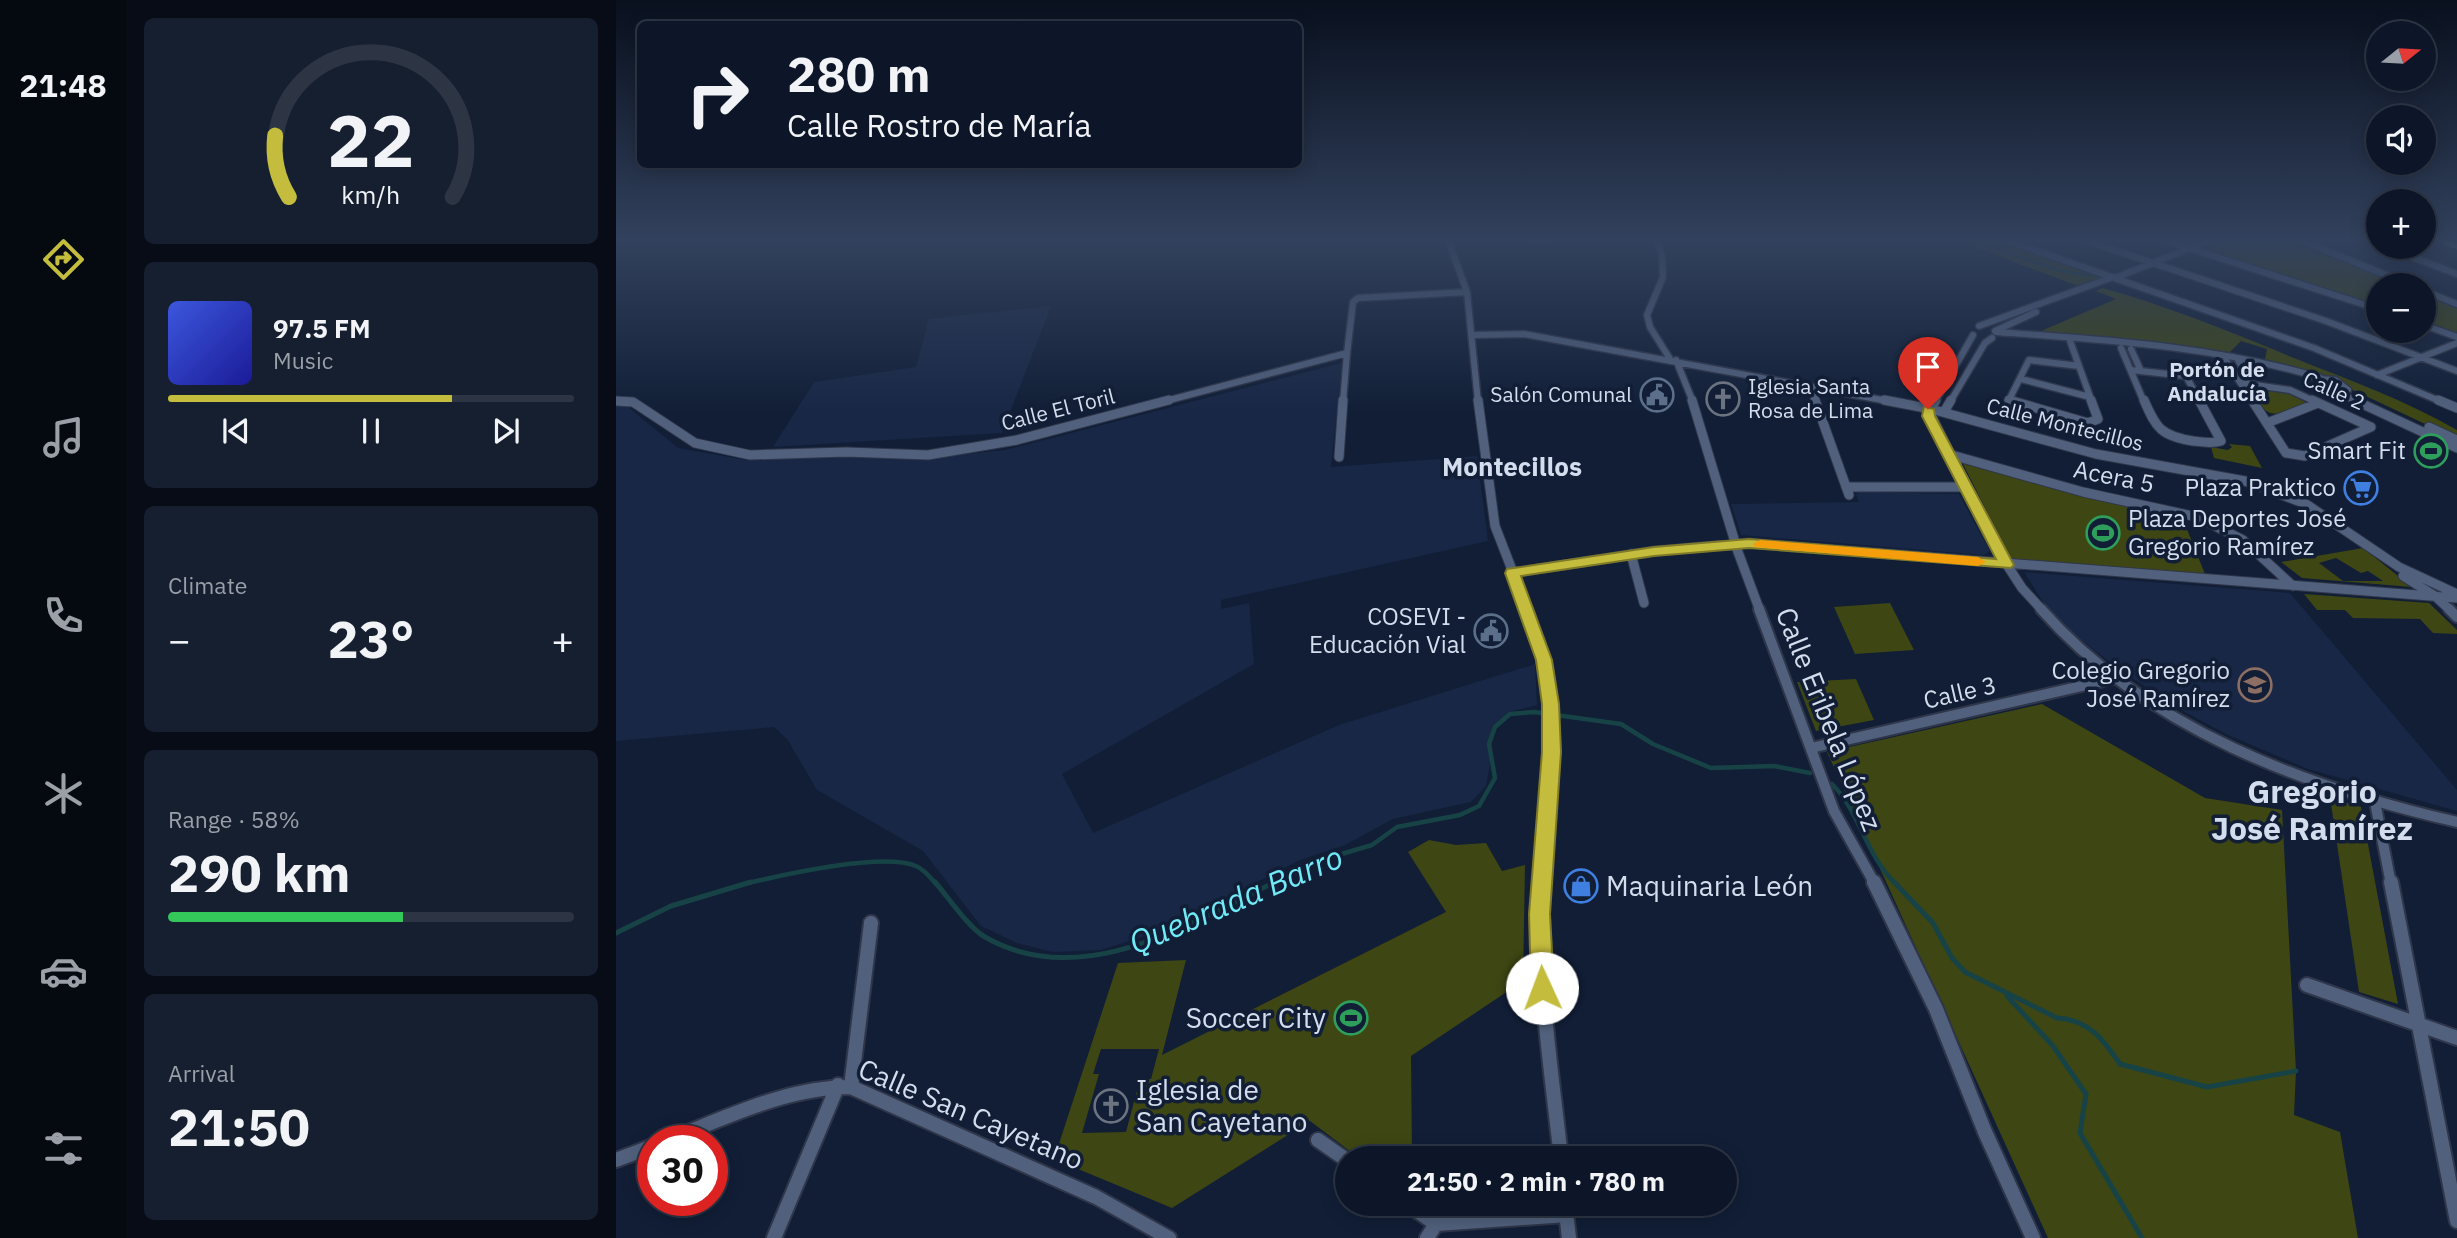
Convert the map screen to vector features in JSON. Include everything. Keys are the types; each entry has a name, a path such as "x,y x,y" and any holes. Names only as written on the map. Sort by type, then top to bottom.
{"street":[{"path":"1339,457 1354,300 1385,298"},
{"path":"1468,298 1491,502 1500,544 1544,660 1551,709 1540,914 1542,988 1559,1146"},
{"name":"Calle Eribela López","path":"1655,298 1647,315 1650,327 1673,360 1701,421 1736,544 1834,811 1893,916 1936,1009 1985,1132 2033,1238"},
{"path":"1973,335 1969,328 2059,298"},
{"path":"1944,412 1985,343 1995,334 2073,298"},
{"path":"2171,298 2301,344 2457,408"},
{"path":"2257,298 2326,321 2457,372"},
{"path":"2343,298 2366,305"},
{"path":"1979,326 1995,334"},
{"path":"2436,329 2457,337"},
{"name":"Calle Montecillos","path":"1473,335 1524,334 1810,386 1944,412 2096,454 2260,485 2321,512 2382,557 2457,596"},
{"path":"1973,335 1995,334 2263,360 2318,380"},
{"path":"1973,335 1930,409 1929,416 2006,565 2045,615 2118,678 2182,720 2303,776 2375,802 2457,822"},
{"path":"2070,341 2238,360 2318,380 2339,382 2343,391 2457,440"},
{"path":"2070,341 2080,366 2098,419 2095,422 2009,400 2029,360 2080,366"},
{"path":"2377,375 2457,343"},
{"path":"2121,348 2131,370 2164,434 2219,443 2220,439 2186,376 2131,370"},
{"path":"2131,349 2141,371"},
{"name":"Calle El Toril","path":"616,401 633,402 695,443 750,455 846,452 928,455 1017,440 1347,354"},
{"path":"2225,359 2267,423 2318,403"},
{"path":"2238,360 2252,384"},
{"path":"2021,379 2090,397"},
{"name":"Calle 2","path":"2241,383 2281,387 2371,427 2305,456 2293,456 2281,448 2267,423"},
{"path":"1810,386 1848,491 1966,487"},
{"path":"2397,416 2457,448"},
{"name":"Acera 5","path":"1948,454 2068,488 2186,511 2210,519 2250,544 2293,586"},
{"path":"1512,573 1631,554 1736,544 2293,586 2420,591 2435,596 2457,596"},
{"path":"1631,554 1644,603"},
{"path":"2382,557 2420,591"},
{"path":"2435,596 2457,617"},
{"name":"Calle 3","path":"1811,748 2118,678"},
{"path":"2375,802 2457,1221"},
{"path":"774,1238 845,1086 871,923"},
{"path":"2306,985 2457,1038"},
{"name":"Calle San Cayetano","path":"707,1125 741,1112 845,1086 1096,1197 1169,1238"},
{"path":"1318,1140 1335,1152"},
{"path":"616,1160 637,1152"},
{"path":"1418,1216 1431,1231 1523,1216"},
{"path":"1567,1216 1569,1238"}],"shaded area":[{"path":"1051,306 1002,433 773,447 814,382 916,367 929,319"},
{"path":"1342,363 1331,467 1477,456 1488,541 1221,600 1221,609 1249,603 1254,664 1062,774 1093,833 1339,725 1535,664 1537,705 1509,712 1494,727 1488,744 1491,759 1486,786 1471,802 1393,819 1345,845 1300,860 1161,931 1101,950 1053,952 1017,943 981,926 923,851 817,790 787,739 774,727 616,741 616,406 627,406 678,448 746,460 840,456 924,458 1005,450"},
{"path":"1856,494 1959,494 1990,551 1984,555 1741,535 1731,504 1859,502"},
{"name":"Colegio Gregorio José Ramírez","path":"2024,572 2290,593 2457,790 2457,811 2308,769 2226,734 2185,712 2124,673 2072,633 2043,602"}],"green space":[{"path":"2113,298 2134,298 2151,303 2377,391 2457,430 2457,439 2353,390 2337,379 2265,359 2267,349 2241,341 2230,352 2034,334 2116,299"},
{"path":"2436,299 2457,307 2457,333 2436,325"},
{"path":"2250,388 2280,389 2307,403 2273,414 2262,407"},
{"path":"2229,444 2250,446 2262,468 2214,458 2211,447 2228,450 2232,447"},
{"name":"Plaza Deportes José Gregorio Ramírez","path":"1961,460 2057,490 2180,512 2205,574 2012,561"},
{"path":"2363,548 2412,587 2302,578 2281,562","holes":["2336,558 2361,573 2368,571 2383,581 2343,581 2319,563"]},
{"path":"2304,594 2429,603 2457,630 2457,634 2433,633 2420,619 2353,618 2345,610 2317,610"},
{"path":"1890,603 1914,650 1855,654 1834,607"},
{"path":"1856,679 1874,720 1816,731 1797,682"},
{"path":"2042,704 2205,798 2282,810 2296,1071 2294,1115 2340,1132 2358,1238 2048,1238 1827,752"},
{"path":"2330,797 2361,807 2398,1004 2359,992"},
{"name":"Soccer City","path":"1429,840 1456,845 1486,843 1502,871 1525,865 1523,981 1411,1056 1412,1146 1343,1146 1310,1121 1172,1208 1054,1159 1118,963 1186,960 1162,1055 1446,912 1408,852","holes":["1101,1049 1159,1049 1151,1079 1140,1079 1126,1132 1082,1133 1099,1074 1093,1074"]}],"waterway":[{"name":"Quebrada Barro","path":"1272,884 1318,861 1372,845 1397,827 1460,815 1479,806 1495,778 1489,744 1495,727 1510,714 1534,712 1621,724 1653,744 1711,768 1774,766 1810,773"},
{"name":"Quebrada Barro","path":"1832,784 1850,808 1877,861 1896,884"},
{"name":"Quebrada Barro","path":"746,884 832,866 900,862 916,866 936,884"},
{"name":"Quebrada Barro","path":"746,884 751,882"},
{"name":"Quebrada Barro","path":"935,882 966,920 985,937 1021,952 1059,958 1096,955 1170,933 1275,882"},
{"name":"Quebrada Barro","path":"1894,882 1933,923 1952,958 1965,972 2057,1018 2087,1027 2101,1039 2120,1064 2207,1087 2296,1071"},
{"name":"Quebrada Barro","path":"616,933 671,906 746,884"},
{"path":"2007,996 2053,1046 2086,1094 2080,1133 2142,1238"}],"slow traffic":[{"path":"1760,544 1978,562"}],"place":[{"name":"Salón Comunal","path":"1657,395"},
{"name":"Iglesia Santa Rosa de Lima","path":"1723,399"},
{"name":"Smart Fit","path":"2431,451"},
{"name":"Plaza Praktico","path":"2361,488"},
{"name":"Plaza Deportes José Gregorio Ramírez","path":"2103,533"},
{"name":"COSEVI - Educación Vial","path":"1491,631"},
{"name":"Colegio Gregorio José Ramírez","path":"2255,685"},
{"name":"Maquinaria León","path":"1581,886"},
{"name":"Soccer City","path":"1351,1018"},
{"name":"Iglesia de San Cayetano","path":"1111,1106"}],"district":[{"name":"Portón de Andalucía","path":"2217,382"},
{"name":"Montecillos","path":"1512,467"},
{"name":"Gregorio José Ramírez","path":"2312,810"}],"route":[{"path":"1542,988 1540,914 1552,752 1550,704 1544,660 1532,621 1512,573 1654,551 1749,543 2006,565 1929,416 1928,409"}]}
